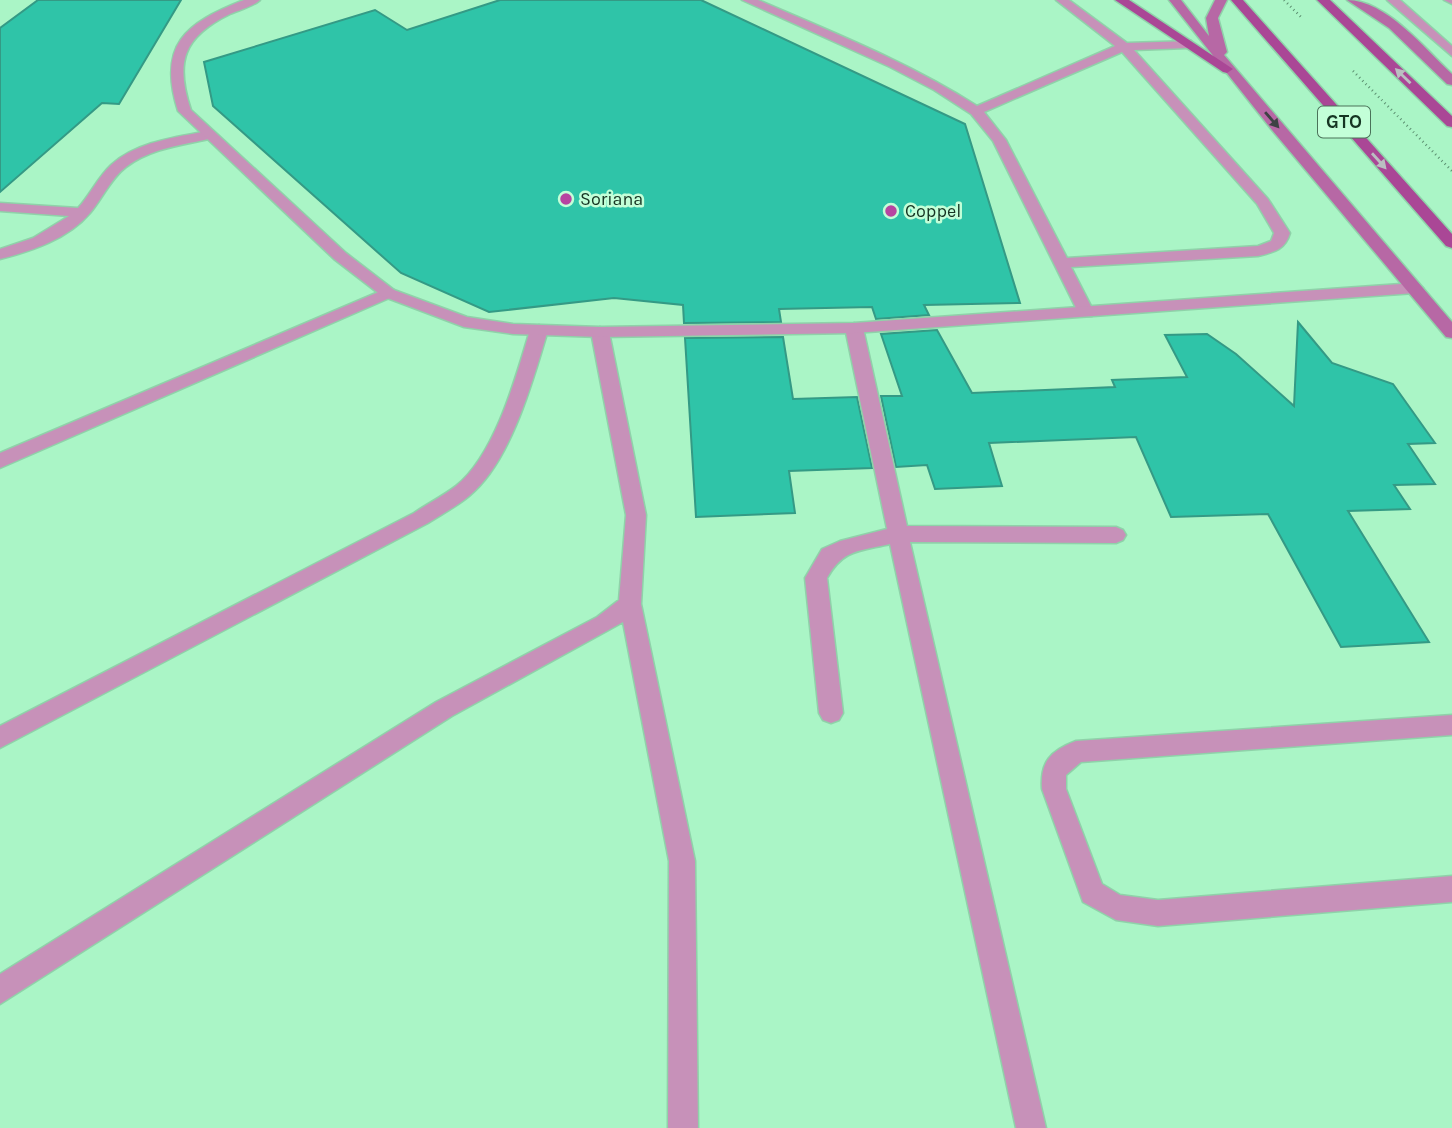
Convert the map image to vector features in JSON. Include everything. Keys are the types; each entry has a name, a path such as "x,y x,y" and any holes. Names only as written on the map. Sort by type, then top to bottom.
{"main road":[{"path":"1121,0 1227,69"},
{"name":"GTO","path":"1237,0 1452,243"},
{"path":"1324,0 1452,123"}],"street":[{"path":"254,0 211,19 193,33 178,50 176,90 185,111 340,256 388,293 464,322 539,330 600,332 854,328 1415,288"},
{"path":"748,0 894,64 939,87 976,111 1004,150 1086,312"},
{"path":"1060,263 1258,251 1274,248 1280,242 1282,233 1263,202 1151,74 1124,47 1062,0"},
{"path":"1175,0 1227,69 1452,333"},
{"path":"1221,0 1213,7 1211,19 1227,69"},
{"path":"1353,0 1385,19 1452,81"},
{"path":"1393,0 1452,52"},
{"path":"976,111 1124,47 1187,44"},
{"path":"0,254 24,248 51,236 83,213 109,175 133,156 170,143 208,135"},
{"path":"0,207 83,213"},
{"path":"0,246 24,248"},
{"path":"0,461 388,293"},
{"path":"854,328 1031,1128"},
{"path":"0,738 421,518 463,491 482,471 517,403 539,330"},
{"path":"600,332 636,515 630,604 682,861 683,1128"},
{"path":"831,713 816,578 830,555 899,534 1116,535"},
{"path":"0,990 444,709 605,623 630,604"},
{"path":"1452,725 1076,751 1053,770 1054,789 1092,893 1116,907 1158,913 1452,889"}],"path":[{"path":"1284,0 1303,19"},
{"path":"1350,67 1452,171"}],"building":[{"path":"38,0 181,0 119,104 102,103 0,192 0,28"},
{"name":"Soriana","path":"500,0 701,0 965,124 1020,303 924,305 929,315 876,319 872,307 779,309 781,322 684,323 683,305 614,298 489,312 401,273 213,106 204,62 375,10 407,30"},
{"path":"1298,322 1332,363 1393,384 1435,443 1408,444 1435,484 1394,485 1410,509 1348,511 1429,642 1341,647 1268,514 1171,517 1136,437 989,443 1002,486 935,489 927,465 896,467 881,396 902,396 881,334 937,330 972,393 1115,387 1112,380 1187,377 1165,335 1207,334 1236,354 1294,406"},
{"path":"783,337 793,399 857,397 872,468 789,471 795,513 696,517 685,338"}],"place":[{"name":"Soriana","path":"566,199"},
{"name":"Coppel","path":"891,211"}]}
